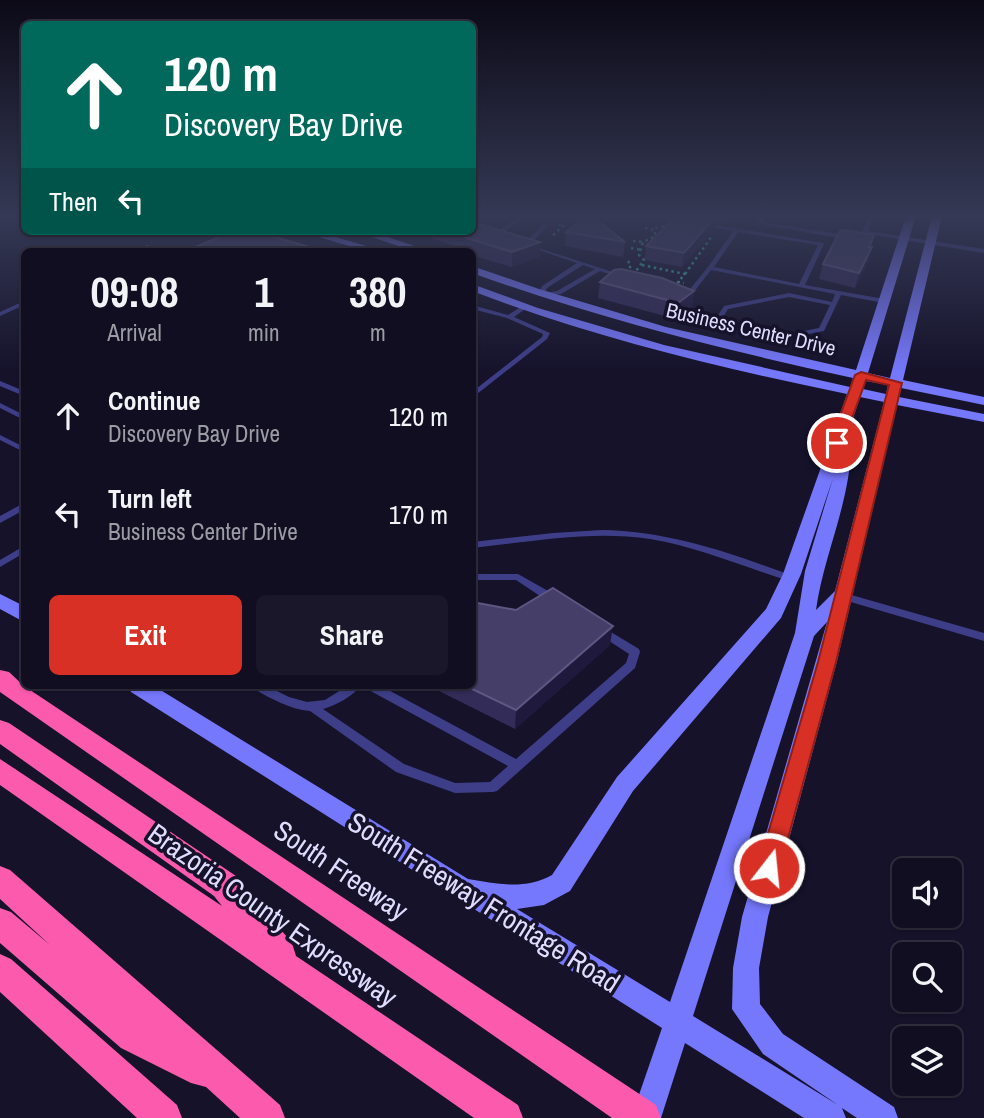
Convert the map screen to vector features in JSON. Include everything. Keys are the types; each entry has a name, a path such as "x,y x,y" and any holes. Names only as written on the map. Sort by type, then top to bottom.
{"highway":[{"name":"South Freeway","path":"0,679 644,1118"},
{"path":"0,730 225,886 298,975"},
{"name":"Brazoria County Expressway","path":"0,770 505,1118"},
{"path":"0,880 267,1118"},
{"path":"0,923 133,1036 229,1084"},
{"path":"0,970 164,1118"}],"street":[{"path":"466,890 508,898 544,893 561,883 625,784 774,613 790,578 861,375 894,268"},
{"path":"883,1118 774,1044 746,1009 746,968 755,917 827,662 841,596 924,268"},
{"name":"Business Center Drive","path":"476,271 583,310 704,341 861,375 893,391 984,418"},
{"name":"Business Center Drive","path":"476,288 659,349 855,391 893,391 984,401"},
{"path":"526,306 541,295"},
{"path":"644,1118 805,634 805,603 811,572 844,467 846,417"},
{"path":"805,634 841,596"},
{"path":"0,600 21,613"},
{"name":"South Freeway Frontage Road","path":"143,689 831,1118"}],"lane":[{"path":"573,268 544,286 541,295 559,293 598,269 633,276"},
{"path":"667,290 688,296 710,268"},
{"path":"711,268 884,301"},
{"path":"801,286 809,268"},
{"path":"714,326 779,338 822,330 839,293"},
{"path":"704,341 726,306 789,295 834,304"},
{"path":"0,314 21,304"},
{"path":"509,317 526,306"},
{"path":"476,308 509,317 547,333 545,338 476,393"},
{"path":"0,383 21,393"},
{"path":"0,405 21,416"},
{"path":"0,416 10,411"},
{"path":"0,437 21,448"},
{"path":"0,520 21,508"},
{"path":"476,545 603,533 645,537 706,548 790,578"},
{"path":"0,564 21,551"},
{"path":"476,577 518,577 565,607"},
{"path":"841,596 984,637"},
{"path":"267,689 287,704 314,709 400,768 455,788 493,787 631,665 635,652 588,622"},
{"path":"314,709 334,703 351,689"},
{"path":"377,689 518,766"}],"path":[{"path":"628,268 626,270 633,276 639,268"},
{"path":"657,268 685,274"},
{"path":"667,290 689,268"},
{"path":"678,282 696,285"}],"building":[{"path":"840,268 861,268 859,273"},
{"path":"621,269 662,278 694,291 678,303 600,282 614,270"},
{"path":"553,588 613,626 516,710 472,689 476,689 476,603 516,610"}],"route":[{"path":"769,868 827,662 841,596 896,383 861,375 837,443"}]}
